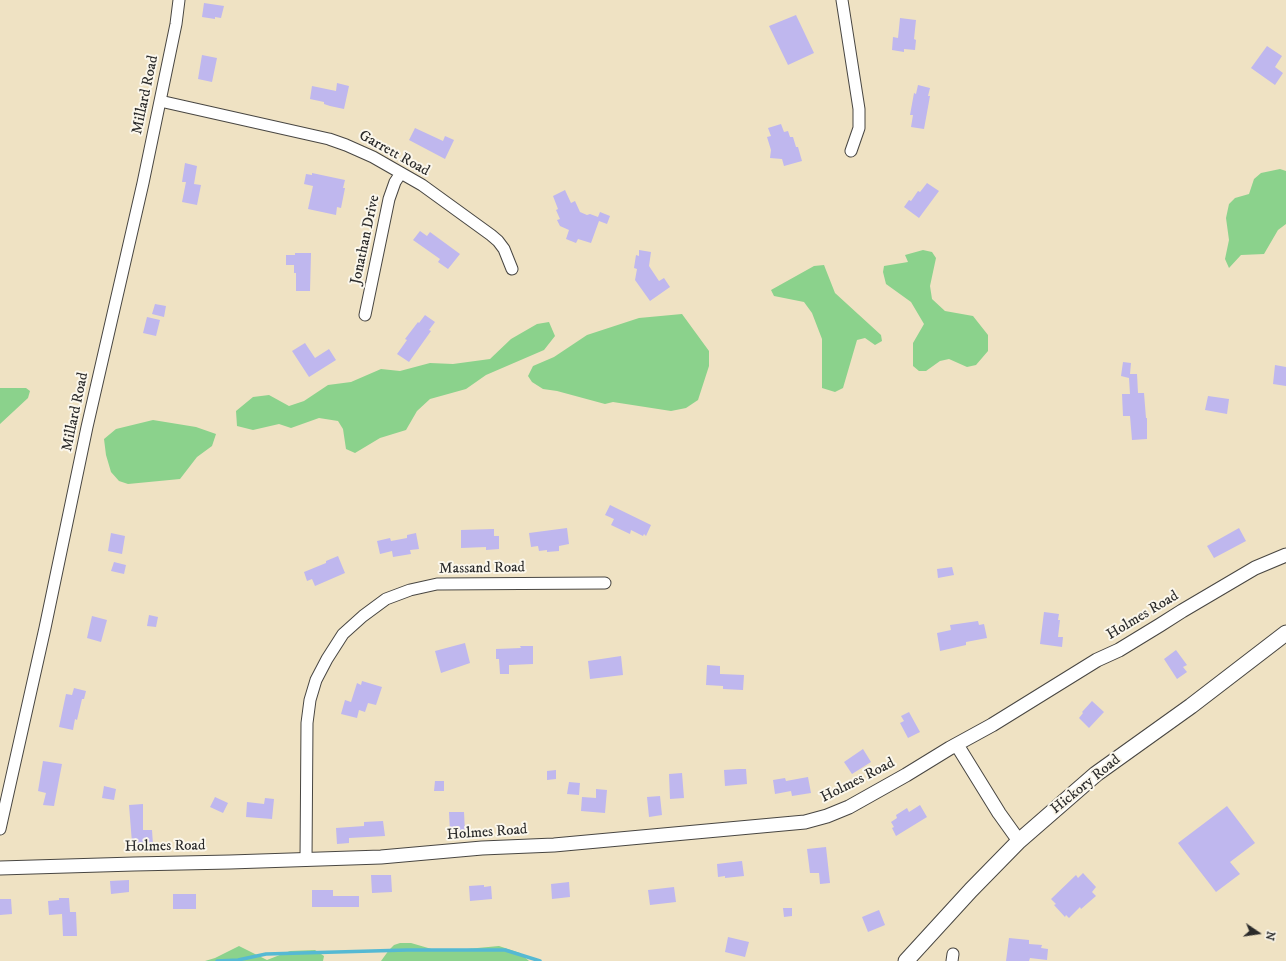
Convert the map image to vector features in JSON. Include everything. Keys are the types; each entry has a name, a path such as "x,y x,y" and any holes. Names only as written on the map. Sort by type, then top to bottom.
{"main road":[{"name":"Hickory Road","path":"906,961 971,890 1019,841 1096,774 1197,702 1286,633"}],"street":[{"name":"Millard Road","path":"0,830 32,680 45,628 87,427 143,183 176,24 179,0"},
{"path":"842,0 859,109 859,128 851,151"},
{"name":"Garrett Road","path":"160,102 329,139 373,157 422,185 498,241 504,249 512,269"},
{"name":"Jonathan Drive","path":"365,315 389,198 395,182 401,173"},
{"name":"Holmes Road","path":"0,868 381,857 482,848 554,845 805,822 827,816 849,807 992,725 1097,660 1120,650 1182,610 1255,568 1286,555"},
{"name":"Massand Road","path":"306,860 307,723 310,700 316,680 343,634 363,616 386,599 410,590 437,584 605,582"},
{"path":"957,745 999,813 1019,841"}],"green space":[{"path":"1280,169 1286,171 1286,224 1278,230 1264,254 1241,255 1229,268 1225,259 1229,240 1226,218 1229,204 1235,198 1249,194 1254,179 1261,173"},
{"path":"923,250 932,252 936,258 930,286 932,299 945,311 973,316 988,335 988,351 976,365 967,367 949,359 940,361 926,371 919,371 913,366 913,343 924,324 911,302 886,284 883,272 884,266 908,262 905,255"},
{"path":"824,265 835,293 881,335 882,341 875,345 865,338 857,340 843,388 835,392 822,388 822,339 812,313 804,302 774,296 771,290 814,266"},
{"path":"682,314 709,351 709,366 698,400 686,408 671,411 613,402 605,404 557,391 543,389 532,382 528,376 533,366 554,357 587,335 639,318"},
{"path":"549,322 555,336 544,350 486,375 466,389 430,399 417,411 406,430 380,438 355,453 346,449 343,429 338,421 319,418 291,428 279,424 253,430 237,426 236,411 253,397 269,395 289,406 304,401 328,385 351,382 381,369 400,371 430,363 453,364 490,359 511,339 537,324"},
{"path":"0,388 26,388 30,391 28,398 0,424"},
{"path":"153,420 196,427 216,434 212,446 197,457 180,479 128,484 119,481 111,472 106,455 104,439 116,429"},
{"path":"400,943 411,943 435,950 445,951 499,946 520,953 529,961 381,961 394,945"},
{"path":"239,946 267,960 290,951 315,950 324,956 323,961 205,961 215,958"}],"building":[{"path":"204,3 224,6 221,18 215,17 215,19 202,17"},
{"path":"796,15 814,53 788,65 769,26"},
{"path":"900,18 916,20 914,39 916,40 915,50 904,49 904,52 892,50 893,37 898,38"},
{"path":"1267,46 1282,56 1275,67 1283,73 1275,85 1251,68"},
{"path":"202,55 217,58 212,82 198,79"},
{"path":"337,83 349,86 344,109 310,99 312,86 336,91"},
{"path":"918,85 930,88 924,129 911,127 913,115 910,115 914,93 916,94"},
{"path":"781,124 784,132 788,131 790,137 793,137 802,161 784,166 782,159 770,158 771,150 767,137 771,136 768,128"},
{"path":"415,128 443,141 445,136 454,140 445,159 409,140"},
{"path":"185,163 197,166 194,184 201,185 197,205 182,202 186,182 182,182"},
{"path":"312,173 345,180 341,208 337,207 336,215 308,209 313,186 304,184 306,174 312,175"},
{"path":"927,183 939,191 919,218 904,207 909,200 911,201 918,191 920,192"},
{"path":"565,190 571,203 575,201 580,212 598,217 600,212 610,216 607,224 599,221 591,243 578,239 576,243 566,239 569,230 560,226 557,220 560,219 556,210 558,209 553,196"},
{"path":"420,231 427,236 430,232 460,254 448,269 438,262 440,259 413,240"},
{"path":"639,250 651,252 649,266 659,281 664,278 670,287 650,301 635,280 637,269 634,268 636,255 639,256"},
{"path":"295,253 311,253 310,291 296,291 296,273 294,273 294,265 286,265 286,255 295,255"},
{"path":"155,304 166,306 164,317 152,314"},
{"path":"425,315 435,322 429,330 431,331 409,362 397,354 407,340 405,339"},
{"path":"147,317 160,320 156,336 143,333"},
{"path":"305,343 315,358 329,349 336,360 309,377 292,351"},
{"path":"1123,362 1131,363 1130,374 1137,374 1138,393 1144,393 1147,418 1147,439 1132,440 1130,416 1123,416 1122,394 1130,394 1129,378 1121,376"},
{"path":"1275,365 1286,367 1286,386 1273,384"},
{"path":"1208,396 1229,399 1227,414 1205,410"},
{"path":"610,505 651,525 646,536 631,530 630,534 611,525 614,519 605,515"},
{"path":"567,528 569,544 559,546 559,551 539,551 538,546 531,547 529,533"},
{"path":"1239,528 1246,541 1214,558 1207,546"},
{"path":"494,529 494,536 499,536 499,549 486,550 486,547 461,548 461,530"},
{"path":"111,533 125,536 122,554 108,551"},
{"path":"416,533 419,549 410,550 411,554 393,557 392,551 380,554 377,541 390,538 391,541 407,538 407,535"},
{"path":"338,556 345,573 315,586 312,579 307,581 304,572 326,563 326,561"},
{"path":"114,562 126,565 124,574 111,571"},
{"path":"952,567 954,575 938,578 937,569"},
{"path":"1044,612 1059,614 1058,620 1060,620 1058,637 1063,637 1062,647 1040,644"},
{"path":"149,615 158,617 156,627 147,626"},
{"path":"92,616 107,620 101,642 87,638"},
{"path":"978,621 979,625 984,624 987,638 966,642 966,645 940,651 937,633 951,630 950,625"},
{"path":"465,643 470,663 441,673 435,651"},
{"path":"520,646 533,646 533,664 509,665 509,674 500,674 499,659 496,659 496,649 521,648"},
{"path":"1176,650 1187,665 1183,667 1187,672 1177,679 1164,659"},
{"path":"621,656 623,675 590,679 588,661"},
{"path":"707,665 720,666 720,674 744,675 743,690 723,689 723,686 706,685"},
{"path":"362,681 382,687 376,705 368,703 365,712 359,710 357,718 341,714 345,700 351,702 357,683 361,685"},
{"path":"74,688 86,691 84,699 82,699 77,720 75,719 73,730 59,727 66,694 72,695"},
{"path":"1092,701 1104,712 1089,728 1079,718 1083,713 1082,712"},
{"path":"909,712 920,732 908,738 900,723 904,721 901,716"},
{"path":"863,749 871,762 852,774 844,762"},
{"path":"43,761 62,764 54,806 43,805 46,793 38,791"},
{"path":"746,769 747,784 725,786 724,770"},
{"path":"556,770 556,779 547,780 547,771"},
{"path":"682,773 684,798 670,799 669,774"},
{"path":"808,777 811,793 792,796 791,791 775,794 773,780 785,778 786,781"},
{"path":"435,781 444,781 444,791 434,791"},
{"path":"569,782 580,783 579,795 567,794"},
{"path":"104,786 116,789 114,800 102,798"},
{"path":"596,789 607,790 605,813 581,811 582,797 596,798"},
{"path":"660,796 662,815 649,817 647,797"},
{"path":"215,797 228,803 223,813 210,807"},
{"path":"265,798 274,799 272,819 246,817 247,802 264,804"},
{"path":"143,804 143,830 152,830 153,845 135,845 135,843 132,843 129,805"},
{"path":"920,805 927,817 896,836 891,822 897,818 896,815 907,808 909,812"},
{"path":"1227,806 1255,843 1230,862 1240,874 1216,892 1178,843"},
{"path":"449,812 464,812 465,832 450,832"},
{"path":"383,821 385,836 349,838 349,843 337,844 336,828 364,826 364,822"},
{"path":"826,847 830,883 820,884 819,873 810,873 807,849"},
{"path":"742,861 744,876 725,878 725,876 718,877 717,864"},
{"path":"1083,873 1096,887 1092,892 1096,896 1081,909 1080,907 1069,918 1066,915 1065,917 1054,905 1056,904 1051,899 1076,875 1078,878"},
{"path":"371,875 391,875 392,892 372,893"},
{"path":"129,880 129,892 111,894 110,881"},
{"path":"569,882 570,897 552,899 551,884"},
{"path":"484,885 484,887 491,886 492,899 470,901 469,886"},
{"path":"674,887 676,902 650,905 648,890"},
{"path":"312,890 333,890 333,896 359,896 359,907 312,907"},
{"path":"173,894 196,894 196,909 173,909"},
{"path":"59,898 69,898 70,912 76,912 77,936 63,936 62,914 49,915 48,901 59,900"},
{"path":"0,899 11,899 12,914 0,915"},
{"path":"783,908 792,908 792,916 784,917"},
{"path":"879,910 885,925 868,932 862,917"},
{"path":"728,937 749,942 745,957 725,952"},
{"path":"1009,938 1029,940 1029,944 1042,945 1041,948 1048,949 1047,960 1030,958 1029,961 1006,961"}],"waterway":[{"path":"217,961 238,960 266,954 407,950 505,950 540,961"}]}
